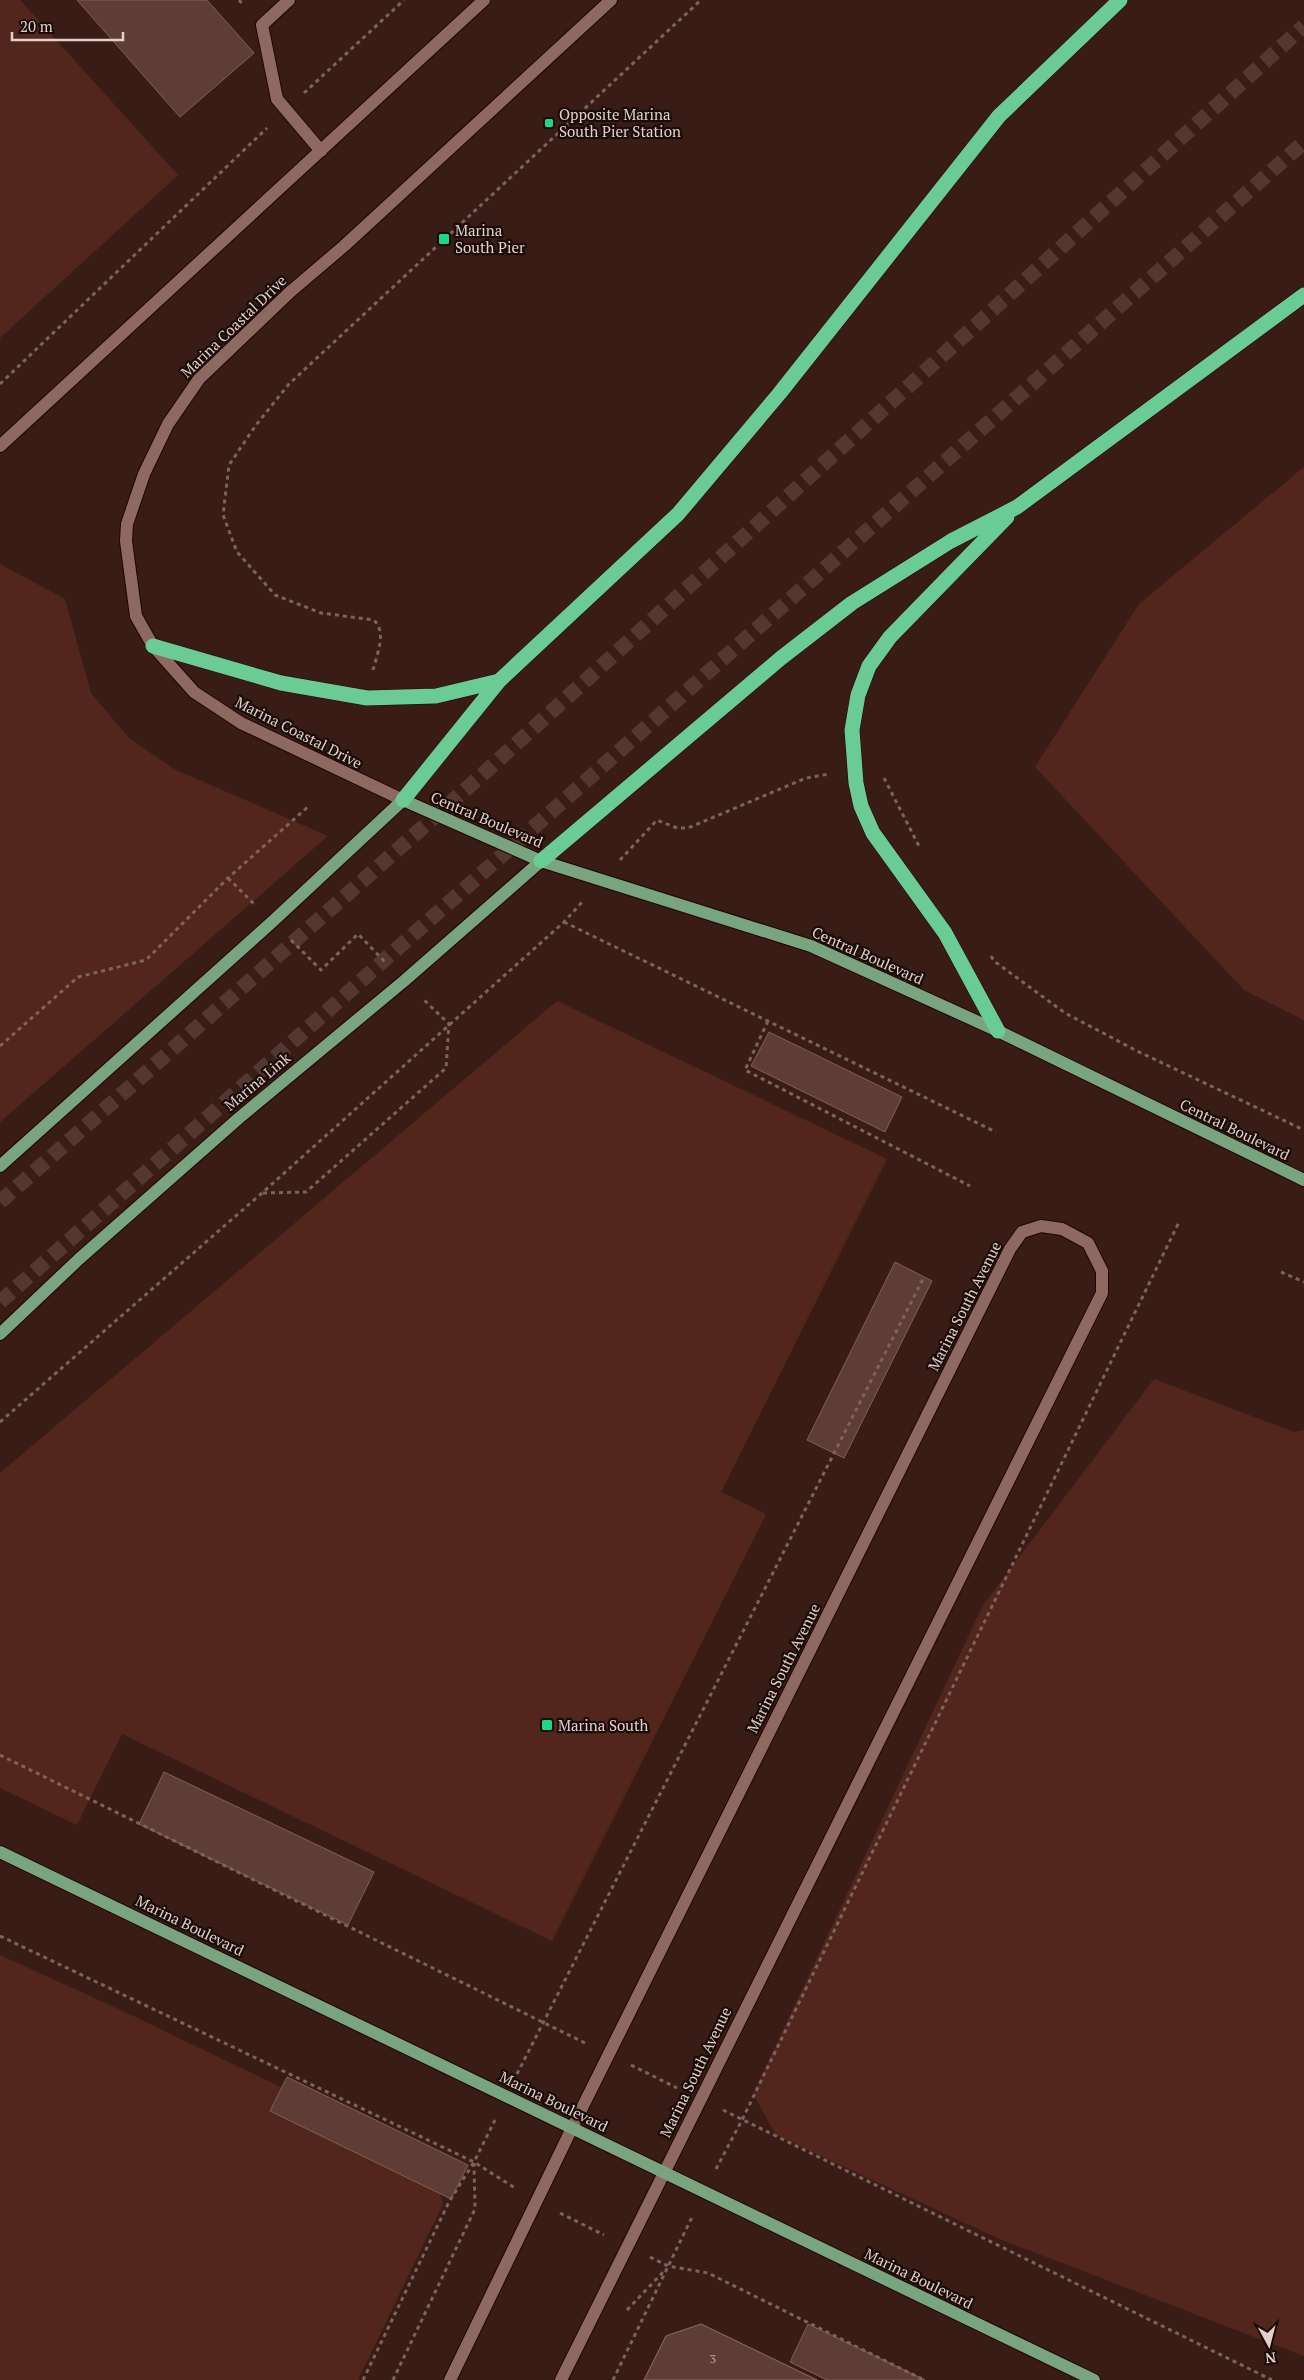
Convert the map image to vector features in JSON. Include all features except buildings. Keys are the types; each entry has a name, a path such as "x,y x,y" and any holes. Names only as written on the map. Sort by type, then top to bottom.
{"highway":[{"path":"402,800 499,681 678,514 779,394 999,116 1120,0"},
{"path":"541,860 781,658 852,603 951,541 1017,507 1304,295"},
{"path":"998,1031 945,933 873,834 861,806 856,783 852,730 858,695 869,666 890,637 1017,507"},
{"path":"153,646 281,683 367,698 436,696 499,681"}],"main road":[{"name":"Central Boulevard","path":"402,800 541,860 811,946 998,1031 1304,1180"},
{"path":"0,1166 272,922 402,800"},
{"name":"Marina Link","path":"0,1334 79,1259 239,1118 404,981 541,860"},
{"name":"Marina Boulevard","path":"0,1852 1094,2380"}],"street":[{"path":"289,0 262,25 277,99 321,151"},
{"path":"0,446 484,0"},
{"name":"Marina Coastal Drive","path":"402,800 242,723 194,692 153,646 136,616 126,541 127,524 144,474 168,424 198,379 290,292 344,246 611,0"},
{"name":"Marina South Avenue","path":"450,2380 608,2054 1010,1249 1022,1232 1041,1226 1062,1228 1088,1243 1102,1271 1102,1293 561,2380"}],"path":[{"path":"0,384 286,110 404,0"},
{"path":"367,698 381,634 380,626 374,620 321,613 274,595 237,552 223,515 228,465 256,424 289,384 701,0"},
{"path":"657,820 676,828 688,828 806,778 836,773"},
{"path":"884,777 924,855"},
{"path":"0,1046 78,977 146,960 228,878 310,805"},
{"path":"228,878 321,970 358,934 449,1024"},
{"path":"0,1422 262,1193 564,922 996,1132"},
{"path":"988,952 994,960 1065,1013 1137,1051 1304,1130"},
{"path":"768,1021 745,1070 970,1186"},
{"path":"262,1193 306,1192 446,1068 449,1024"},
{"path":"742,2120 1179,1222"},
{"path":"1281,1272 1304,1282"},
{"path":"542,2022 924,1276"},
{"path":"0,1755 1272,2380"},
{"path":"0,1936 474,2162 536,2201 628,2247 668,2266 708,2273 924,2380"},
{"path":"363,2380 449,2202 474,2162"},
{"path":"393,2380 475,2209 474,2162"},
{"path":"613,2380 668,2266"}],"shaded area":[{"path":"0,0 20,0 178,175 0,338"},
{"path":"1304,467 1304,1020 1244,990 1035,767 1139,604"},
{"path":"0,564 65,599 91,693 129,738 174,769 328,836 0,1122"},
{"path":"557,1001 887,1159 721,1492 766,1514 552,1941 122,1734 77,1825 0,1788 0,1473"},
{"path":"1154,1379 1294,1432 1304,1430 1304,2356 997,2238 776,2135 753,2094 983,1605"},
{"path":"0,1955 127,2013 428,2158 443,2204 358,2380 0,2380"}],"tunnel":[{"path":"0,1202 483,774 1304,26"},
{"path":"0,1302 1304,142"}],"place":[{"name":"Opposite Marina South Pier Station","path":"549,123"},
{"name":"Marina South Pier","path":"444,239"},
{"name":"Marina South","path":"547,1725"}]}
